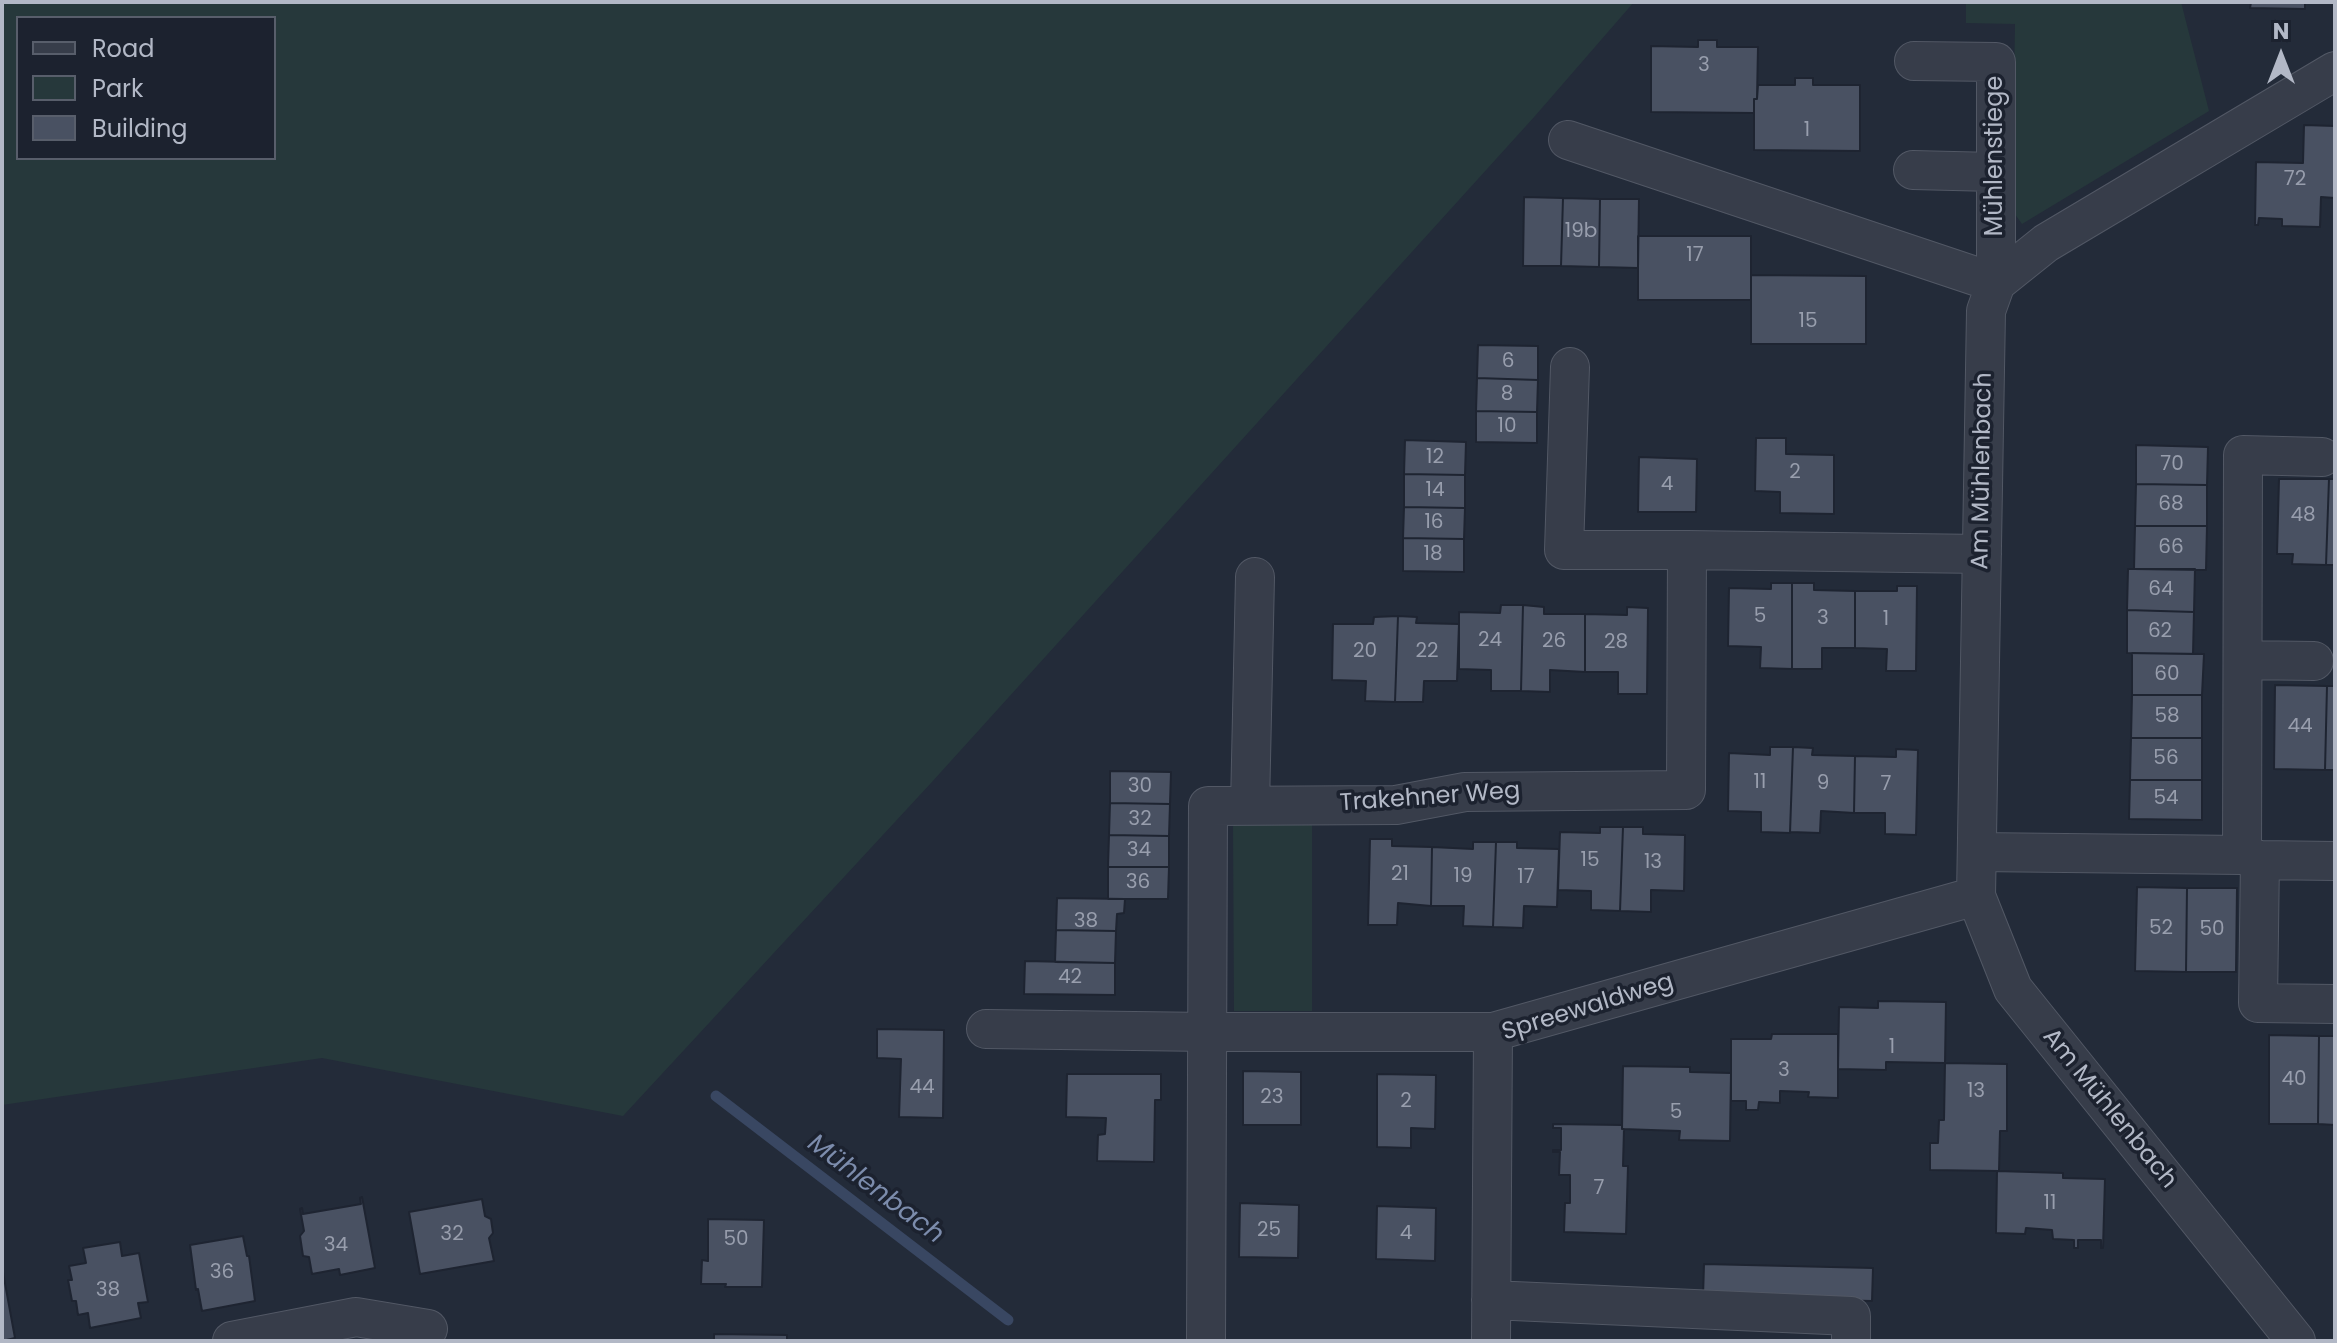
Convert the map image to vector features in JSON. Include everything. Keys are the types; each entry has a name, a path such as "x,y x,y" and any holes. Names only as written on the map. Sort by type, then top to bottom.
{"street":[{"name":"Mühlenstiege","path":"1914,61 1996,62 1996,283"},
{"path":"1568,140 1996,283 2046,243 2335,71"},
{"path":"1913,170 1994,172"},
{"name":"Am Mühlenbach","path":"1996,283 1986,311 1976,896 2013,989 2296,1341"},
{"path":"1570,367 1564,550 1982,554"},
{"path":"2322,457 2243,455 2243,660 2258,1003 2335,1004"},
{"name":"Trakehner Weg","path":"1206,1341 1208,806 1396,805 1465,792 1686,790 1687,550"},
{"path":"1250,806 1255,577"},
{"path":"2243,660 2314,661"},
{"path":"1977,852 2335,861"},
{"name":"Spreewaldweg","path":"1491,1341 1493,1032 1976,896"},
{"path":"986,1029 1493,1032"},
{"path":"1491,1300 1851,1316 1851,1341"},
{"path":"232,1341 356,1317 428,1329"}],"green space":[{"path":"2,2 1634,2 1535,116 931,783 623,1116 322,1058 2,1105"},
{"path":"1966,2 2181,2 2209,111 2022,224 2012,210 2015,24 1966,23"},
{"path":"1233,824 1312,825 1312,1011 1234,1011"}],"building":[{"path":"2251,2 2305,2 2305,9 2250,8"},
{"path":"1698,40 1717,40 1717,47 1758,47 1754,113 1651,112 1651,46 1698,47"},
{"path":"1795,78 1813,78 1813,85 1860,85 1860,151 1754,150 1754,99 1757,99 1758,85 1795,85"},
{"path":"2304,125 2335,126 2335,198 2321,197 2320,227 2282,226 2282,219 2259,218 2258,225 2255,225 2256,162 2303,163"},
{"path":"1524,197 1563,198 1561,266 1523,266"},
{"path":"1563,198 1600,199 1599,267 1561,266"},
{"path":"1600,199 1639,199 1638,268 1599,267"},
{"path":"1638,236 1751,236 1751,300 1638,300"},
{"path":"1751,275 1866,276 1866,344 1751,344"},
{"path":"1478,345 1538,346 1538,380 1477,378"},
{"path":"1477,378 1538,380 1537,412 1476,411"},
{"path":"1476,411 1537,412 1537,443 1476,442"},
{"path":"1756,438 1786,438 1786,454 1834,455 1834,514 1780,513 1780,492 1755,491"},
{"path":"1405,440 1466,442 1465,475 1404,474"},
{"path":"2136,445 2208,447 2207,485 2136,484"},
{"path":"1639,457 1697,459 1696,512 1638,512"},
{"path":"1404,474 1465,475 1465,508 1404,507"},
{"path":"2279,479 2329,479 2326,565 2292,564 2293,554 2277,554"},
{"path":"2329,479 2335,479 2335,565 2326,565"},
{"path":"2136,484 2207,485 2207,526 2135,526"},
{"path":"1404,507 1465,508 1464,539 1403,538"},
{"path":"2135,526 2207,526 2206,570 2134,569"},
{"path":"1403,538 1464,539 1464,572 1403,571"},
{"path":"2128,569 2195,569 2194,612 2127,610"},
{"path":"1771,583 1792,583 1792,669 1760,668 1761,647 1728,646 1729,588 1771,589"},
{"path":"1792,583 1814,583 1814,590 1855,591 1855,648 1822,648 1822,669 1792,669"},
{"path":"1897,586 1917,586 1916,671 1886,671 1887,649 1855,648 1855,591 1897,591"},
{"path":"1501,605 1523,605 1521,691 1491,691 1491,670 1459,669 1459,612 1500,613"},
{"path":"1523,605 1544,607 1544,614 1585,614 1585,672 1550,670 1550,692 1521,691"},
{"path":"1627,607 1648,608 1647,694 1618,694 1618,672 1585,672 1585,614 1627,615"},
{"path":"2127,610 2194,612 2193,654 2127,653"},
{"path":"1398,616 1395,702 1365,701 1366,681 1332,680 1333,624 1373,624 1374,617"},
{"path":"1398,616 1417,617 1416,623 1459,624 1457,681 1424,681 1423,702 1395,702"},
{"path":"2132,653 2204,654 2202,695 2132,695"},
{"path":"2275,685 2327,686 2325,770 2274,769"},
{"path":"2327,686 2335,686 2335,770 2325,770"},
{"path":"2132,695 2202,695 2202,738 2131,738"},
{"path":"2131,738 2202,738 2202,780 2130,780"},
{"path":"1770,747 1793,747 1790,833 1761,832 1761,812 1728,811 1729,753 1770,755"},
{"path":"1793,747 1813,748 1812,755 1855,756 1854,813 1821,811 1820,833 1790,832"},
{"path":"1896,749 1918,750 1916,835 1885,834 1885,813 1854,813 1855,756 1896,757"},
{"path":"1110,771 1171,772 1170,804 1110,803"},
{"path":"2130,780 2202,780 2202,820 2129,819"},
{"path":"1110,803 1170,804 1169,836 1109,835"},
{"path":"1600,827 1623,827 1620,911 1591,910 1591,891 1558,890 1560,832 1600,833"},
{"path":"1623,827 1643,827 1643,834 1685,835 1684,891 1651,890 1651,912 1620,911"},
{"path":"1109,835 1169,836 1169,867 1108,867"},
{"path":"1370,839 1392,839 1392,846 1432,847 1431,906 1398,903 1397,925 1368,925"},
{"path":"1473,842 1496,842 1493,927 1463,926 1464,906 1431,906 1432,847 1473,849"},
{"path":"1496,842 1517,842 1517,848 1559,849 1557,907 1524,906 1523,928 1493,927"},
{"path":"1108,867 1169,867 1168,899 1108,899"},
{"path":"2137,887 2187,888 2186,972 2135,971"},
{"path":"2187,888 2237,888 2236,972 2186,972"},
{"path":"1057,898 1125,899 1124,913 1117,914 1116,931 1056,930"},
{"path":"1056,930 1116,931 1115,963 1055,962"},
{"path":"1025,961 1115,963 1115,995 1024,994"},
{"path":"1878,1001 1946,1002 1945,1063 1886,1062 1886,1070 1838,1069 1839,1007 1878,1008"},
{"path":"877,1029 944,1030 943,1118 899,1117 901,1059 877,1058"},
{"path":"1772,1034 1838,1034 1838,1098 1808,1097 1809,1092 1780,1091 1780,1103 1759,1102 1758,1110 1746,1110 1746,1101 1731,1101 1731,1039 1771,1039"},
{"path":"2269,1035 2319,1036 2318,1124 2269,1124"},
{"path":"2319,1036 2335,1036 2335,1125 2318,1124"},
{"path":"1945,1063 2007,1064 2007,1131 2000,1131 1999,1171 1930,1170 1930,1143 1938,1143 1939,1120 1944,1120"},
{"path":"1623,1066 1690,1067 1690,1072 1731,1073 1730,1141 1679,1140 1680,1131 1622,1129"},
{"path":"1243,1071 1301,1072 1301,1125 1243,1125"},
{"path":"1067,1074 1161,1074 1161,1100 1155,1100 1154,1162 1097,1161 1098,1135 1105,1134 1106,1118 1066,1117"},
{"path":"1377,1074 1436,1075 1435,1129 1411,1128 1411,1148 1377,1147"},
{"path":"1553,1124 1622,1125 1623,1166 1628,1166 1626,1234 1564,1232 1565,1203 1570,1203 1570,1175 1559,1175 1560,1152 1553,1150 1561,1150 1561,1128 1553,1128"},
{"path":"1997,1171 2063,1173 2063,1178 2105,1179 2103,1248 2101,1240 2078,1240 2078,1248 2074,1248 2074,1240 2053,1239 2052,1230 2026,1228 2025,1234 1996,1233"},
{"path":"362,1197 375,1268 340,1275 339,1269 312,1274 309,1257 303,1256 300,1236 304,1231 300,1209 303,1214 361,1204"},
{"path":"482,1199 485,1216 491,1219 493,1233 489,1238 494,1261 420,1274 409,1212"},
{"path":"1240,1203 1299,1205 1298,1258 1239,1257"},
{"path":"1377,1206 1436,1208 1435,1261 1376,1259"},
{"path":"708,1219 764,1220 762,1287 701,1284 702,1260 708,1261"},
{"path":"243,1236 255,1301 202,1311 190,1245"},
{"path":"120,1242 122,1256 139,1253 148,1302 138,1303 141,1318 90,1328 88,1313 78,1315 76,1301 72,1301 69,1266 86,1263 83,1248"},
{"path":"1704,1264 1873,1268 1872,1301 1703,1297"},
{"path":"2,1267 15,1338 2,1341"},
{"path":"714,1334 787,1335 787,1341 714,1341"}],"waterway":[{"name":"Mühlenbach","path":"716,1096 1008,1320"}]}
